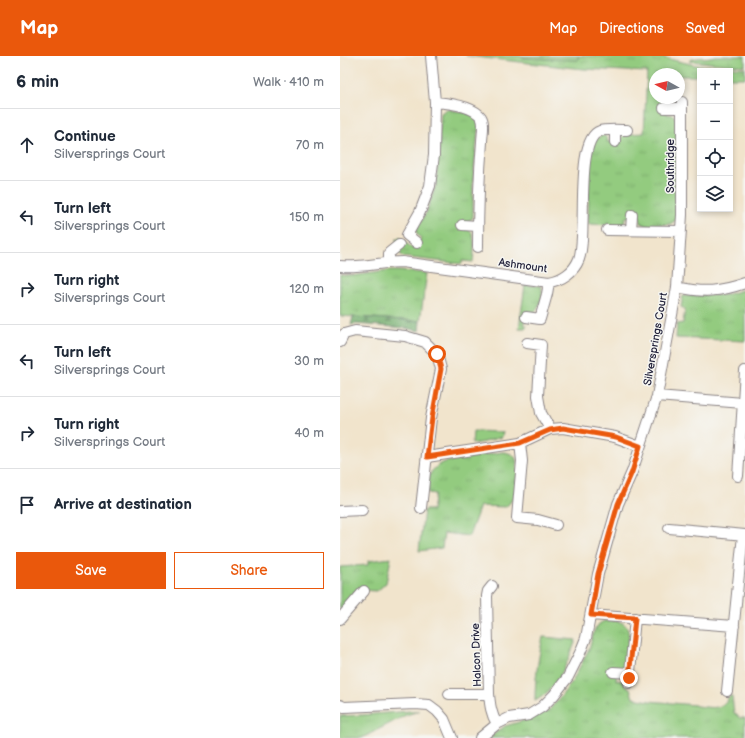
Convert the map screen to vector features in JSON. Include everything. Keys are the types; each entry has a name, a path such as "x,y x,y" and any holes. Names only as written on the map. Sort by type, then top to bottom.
{"street":[{"path":"417,243 407,235 420,212 430,186 434,155 435,102 431,56"},
{"path":"435,102 446,103 476,112 482,119 483,131 478,194 478,247"},
{"name":"Southridge","path":"664,108 682,105 681,231 677,287"},
{"name":"Ashmount","path":"340,266 361,266 389,262 402,262 549,282 557,280 572,270 579,259 582,242 584,172 590,139 600,131 627,130"},
{"path":"615,131 615,142"},
{"path":"631,230 632,215"},
{"path":"462,225 478,226"},
{"path":"607,230 681,231"},
{"path":"389,262 389,253 399,245"},
{"path":"526,317 540,319 549,282"},
{"path":"677,287 701,292 732,288 745,283"},
{"name":"Silversprings Court","path":"496,724 509,718 529,715 542,707 554,695 568,677 580,653 586,638 598,574 618,504 632,472 657,396 677,287"},
{"path":"340,342 344,334 355,331 405,336 425,342 437,354 441,369 432,418 421,508"},
{"path":"527,343 541,345 538,396 541,413 550,430"},
{"path":"738,476 745,372"},
{"name":"Silversprings Court","path":"657,396 743,403"},
{"path":"427,457 520,443 550,430 563,428 616,437 640,446"},
{"path":"520,443 522,460 517,518 538,520 556,525"},
{"path":"340,511 362,510"},
{"path":"669,528 702,535 744,535 727,690"},
{"name":"Halcon Drive","path":"492,586 488,591 487,596 490,705 492,716 496,724"},
{"path":"340,619 364,591"},
{"path":"591,615 734,626"},
{"path":"613,672 629,678 635,618"},
{"path":"449,694 490,694"},
{"path":"340,705 344,707 415,704 429,705 444,719 452,738"},
{"path":"480,738 496,724"}],"green space":[{"path":"466,56 522,56 523,58 578,60 578,56 656,56 695,65 745,68 745,78 733,78 733,68 697,68 697,76 685,76 685,68 649,68 649,104 670,104 667,105 667,114 673,115 679,122 678,216 676,220 670,224 647,226 641,223 640,217 626,217 623,225 619,227 588,224 590,158 594,141 600,136 605,136 608,142 618,143 619,139 627,134 644,133 647,72 583,69"},
{"path":"522,56 578,56 578,60 522,58"},
{"path":"715,56 745,56 745,66 689,61 692,59"},
{"path":"447,109 473,114 479,122 473,180 473,216 472,219 468,221 467,229 471,231 474,238 473,262 462,261 462,264 403,257 398,251 401,246 396,240 399,237 413,249 421,238 417,234 416,230 426,213 436,185 441,113"},
{"path":"387,271 427,273 420,321 340,316 340,275 352,276"},
{"path":"525,285 541,286 542,296 540,304 534,312 526,312 524,324 526,325 526,328 519,328"},
{"path":"745,289 745,341 676,338 677,324 683,323 685,309 681,307 683,296 725,295"},
{"path":"353,317 420,321 419,331 405,328 356,324 351,325"},
{"path":"473,431 503,432 502,437 472,444"},
{"path":"502,452 508,453 515,457 517,462 514,498 506,507 480,506 469,536 444,533 442,548 419,551 424,510 432,510 435,494 428,493 428,482 430,474 433,470 445,462"},
{"path":"391,558 386,583 377,591 358,590 344,607 340,609 340,567 368,565 368,561"},
{"path":"604,621 620,622 627,627 629,644 626,668 617,671 616,680 625,682 625,686 630,688 633,698 649,701 715,707 723,704 729,696 732,696 734,713 740,718 745,718 745,738 489,738 505,726 533,718 548,711 572,682 589,649 594,631 599,624"},
{"path":"543,637 576,640 561,675 550,690 535,701 537,669"},
{"path":"419,711 406,715 362,738 340,738 340,716"}],"route":[{"path":"437,354 441,369 437,386 427,457 497,448 520,443 550,430 563,428 616,437 640,446 632,472 618,504 598,574 591,615 635,618 629,678"}]}
